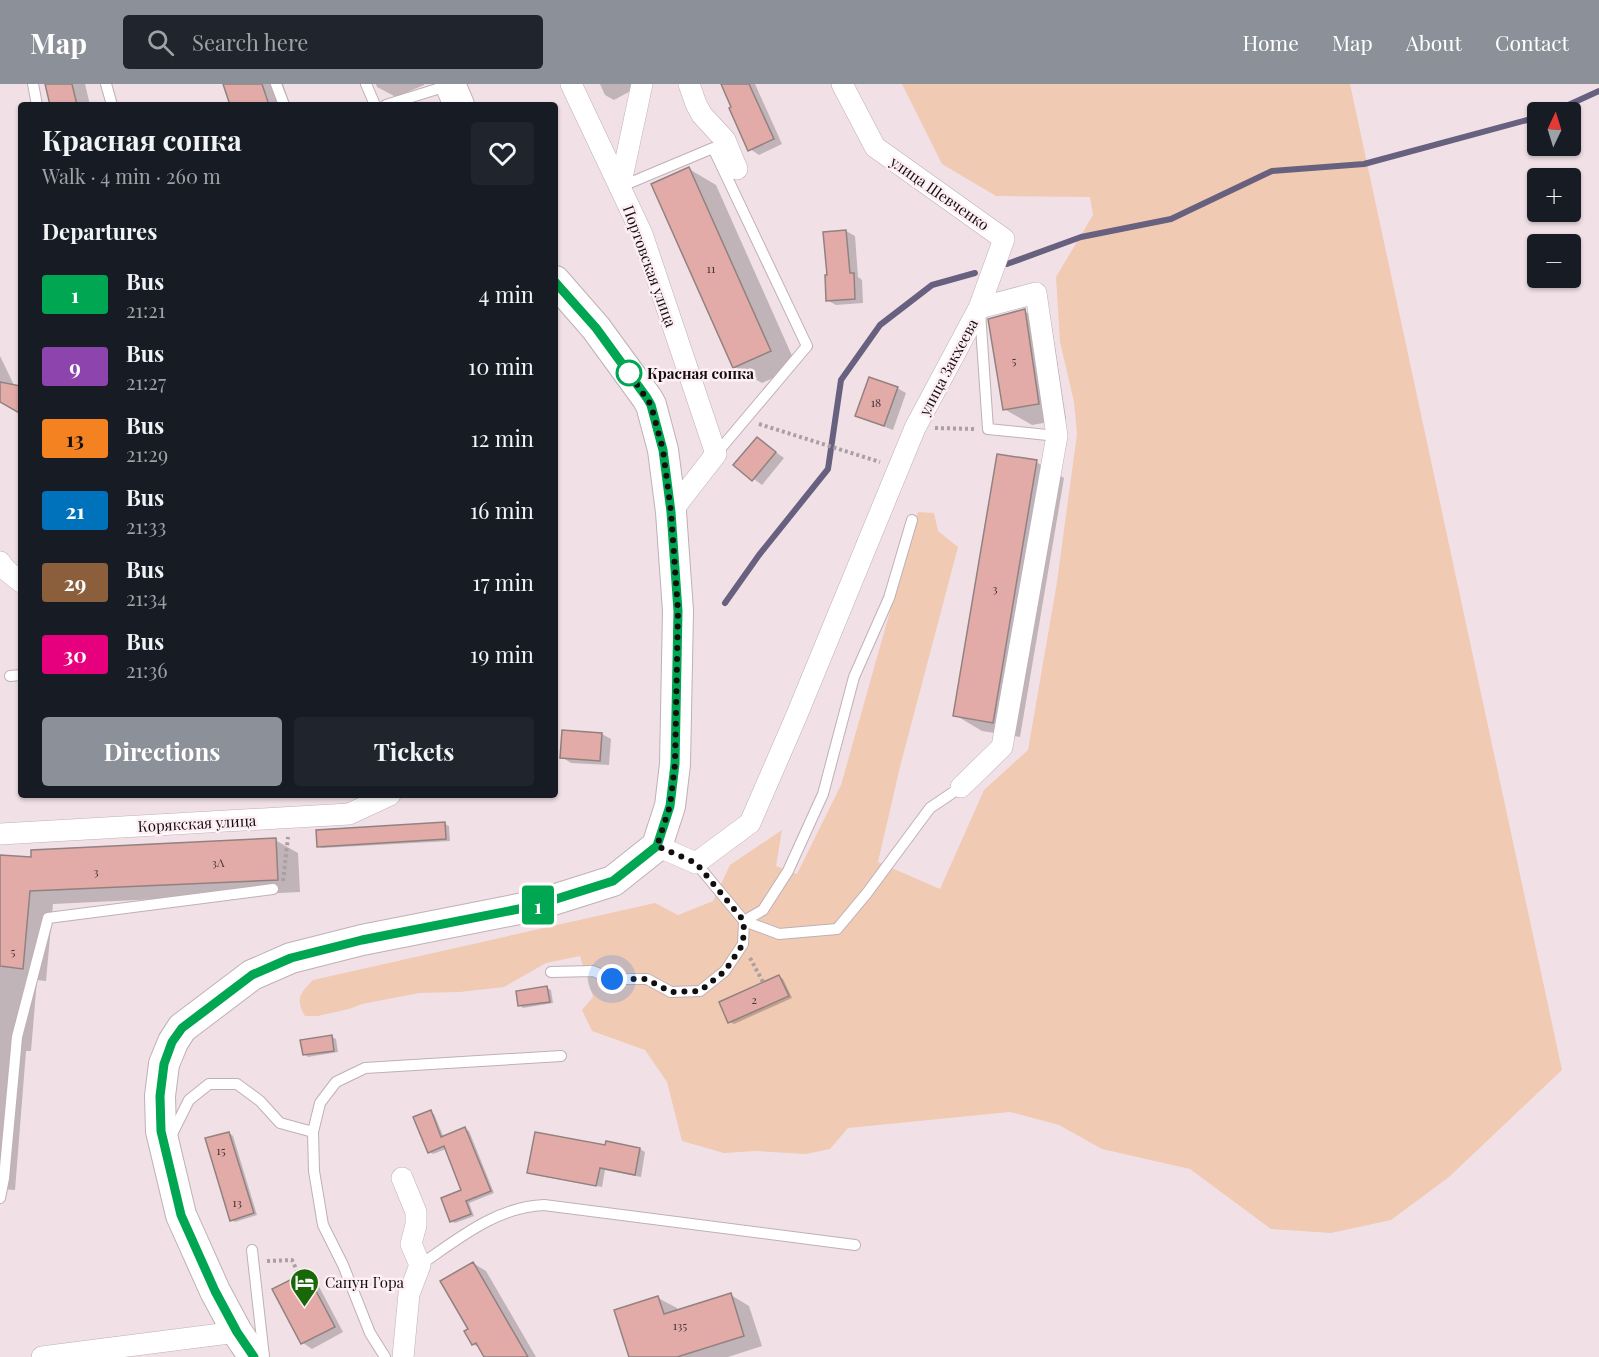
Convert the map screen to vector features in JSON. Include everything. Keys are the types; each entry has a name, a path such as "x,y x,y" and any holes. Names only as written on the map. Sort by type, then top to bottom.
{"main road":[{"path":"251,1351 215,1291 181,1215 161,1131 160,1096 164,1064 172,1042 182,1028 252,975 291,958 362,940 534,906 613,881 657,846 670,806 675,764 678,611 671,512 663,450 651,405 596,328 558,288"}],"street":[{"name":"Портовская улица","path":"571,84 642,234 716,454"},
{"path":"620,188 642,84"},
{"path":"689,84 702,115 725,140 737,169"},
{"name":"улица Шевченко","path":"842,84 875,147 1004,239 979,308"},
{"name":"улица Закхеева","path":"696,863 750,823 915,428 979,308 1036,293 1057,436 1002,747 961,787"},
{"path":"671,512 716,454"},
{"path":"0,562 18,580"},
{"name":"Корякская улица","path":"0,834 349,814 384,798"},
{"path":"657,846 696,863"},
{"path":"402,1178 416,1212 416,1225 411,1244 420,1265 408,1299 403,1357"},
{"path":"42,1357 251,1351"}],"lane":[{"path":"33,84 36,102"},
{"path":"106,84 111,102"},
{"path":"276,84 283,102"},
{"path":"366,84 374,102"},
{"path":"400,102 453,91"},
{"path":"620,188 713,148 807,346 716,454"},
{"path":"979,308 988,429 1057,436"},
{"path":"744,921 763,910 788,871 823,794 854,677 889,598 912,520"},
{"path":"696,863 744,921 779,934 837,929 867,893 930,808 961,787"},
{"path":"0,1198 4,1178 17,1037 48,918 273,890"},
{"path":"551,972 593,971 612,979 646,979 671,992 700,991 725,971 743,944 744,921"},
{"path":"385,1357 370,1333 343,1265 323,1225 314,1171 313,1132 320,1103 336,1082 365,1068 561,1056"},
{"path":"165,1149 189,1100 209,1084 237,1084 260,1101 280,1123 313,1132"},
{"path":"420,1265 502,1213 518,1208 544,1205 855,1245"},
{"path":"251,1351 252,1250"}],"path":[{"path":"745,420 898,468"},
{"path":"915,428 988,429"},
{"path":"273,890 283,886 290,818"},
{"path":"743,944 763,982"},
{"path":"270,1261 292,1260 299,1275"}],"shaded area":[{"path":"902,84 1350,84 1562,1070 1449,1177 1391,1220 1331,1233 1271,1229 1190,1169 1102,1149 1059,1125 1010,1112 848,1128 830,1149 806,1154 755,1151 724,1153 682,1141 667,1082 645,1050 592,1031 582,1010 593,997 580,956 546,963 504,987 460,992 419,993 362,1004 318,1016 305,1016 302,1010 300,996 313,980 655,903 678,915 713,901 730,865 782,830 776,866 797,874 841,785 918,512 934,513 938,531 958,547 900,767 878,862 940,889 984,790 1028,750 1057,582 1077,434 1074,402 1060,342 1056,277 1093,215 1090,197 996,196 942,164"}],"building":[{"path":"45,84 72,84 76,102 49,102"},
{"path":"223,84 262,84 268,102 229,102"},
{"path":"721,84 749,84 774,139 748,151"},
{"path":"689,167 771,351 733,368 651,184"},
{"path":"846,230 850,273 854,273 855,299 826,301 825,275 827,275 823,232"},
{"path":"1025,309 1039,404 1003,410 988,319"},
{"path":"869,377 898,387 884,426 855,416"},
{"path":"0,382 18,385 18,412 0,402"},
{"path":"757,437 776,452 752,481 733,465"},
{"path":"997,454 1037,460 993,723 953,716"},
{"path":"562,730 602,733 600,761 560,758"},
{"path":"445,822 446,839 317,847 316,830"},
{"path":"276,838 278,880 30,891 23,969 0,966 0,855 31,857 31,850"},
{"path":"779,975 789,996 728,1023 719,1002"},
{"path":"547,986 550,1002 518,1006 516,991"},
{"path":"332,1035 334,1051 303,1055 300,1040"},
{"path":"431,1110 441,1137 465,1127 491,1191 466,1201 471,1214 450,1222 441,1198 461,1190 444,1146 428,1153 413,1117"},
{"path":"229,1132 254,1213 230,1221 205,1138"},
{"path":"535,1132 605,1145 606,1141 640,1148 635,1175 600,1168 596,1186 527,1173"},
{"path":"473,1262 528,1357 484,1357 476,1343 472,1345 464,1331 468,1329 440,1281"},
{"name":"Сапун Гора","path":"306,1272 335,1327 301,1344 272,1289"},
{"path":"731,1293 744,1336 677,1357 629,1357 614,1310 658,1296 664,1314"}],"waterway":[{"path":"1575,102 1599,91"},
{"path":"1007,264 1081,237 1171,219 1272,171 1364,164 1527,120"},
{"path":"725,603 759,555 828,469 841,380 880,325 932,285 975,273"}],"bus line":[{"name":"1","path":"254,1357 237,1332 215,1291 181,1215 161,1131 160,1096 164,1064 172,1042 182,1028 252,975 291,958 362,940 534,906 613,881 657,846 670,806 675,764 678,611 671,512 663,450 647,398 596,328 558,285"}],"place":[{"name":"Красная сопка","path":"629,373"},
{"name":"Сапун Гора","path":"304,1308"}],"route":[{"path":"612,979 646,979 671,992 700,991 725,971 743,944 744,921 696,863 657,846 670,806 675,764 678,611 671,512 663,450 651,405 629,373"}]}
